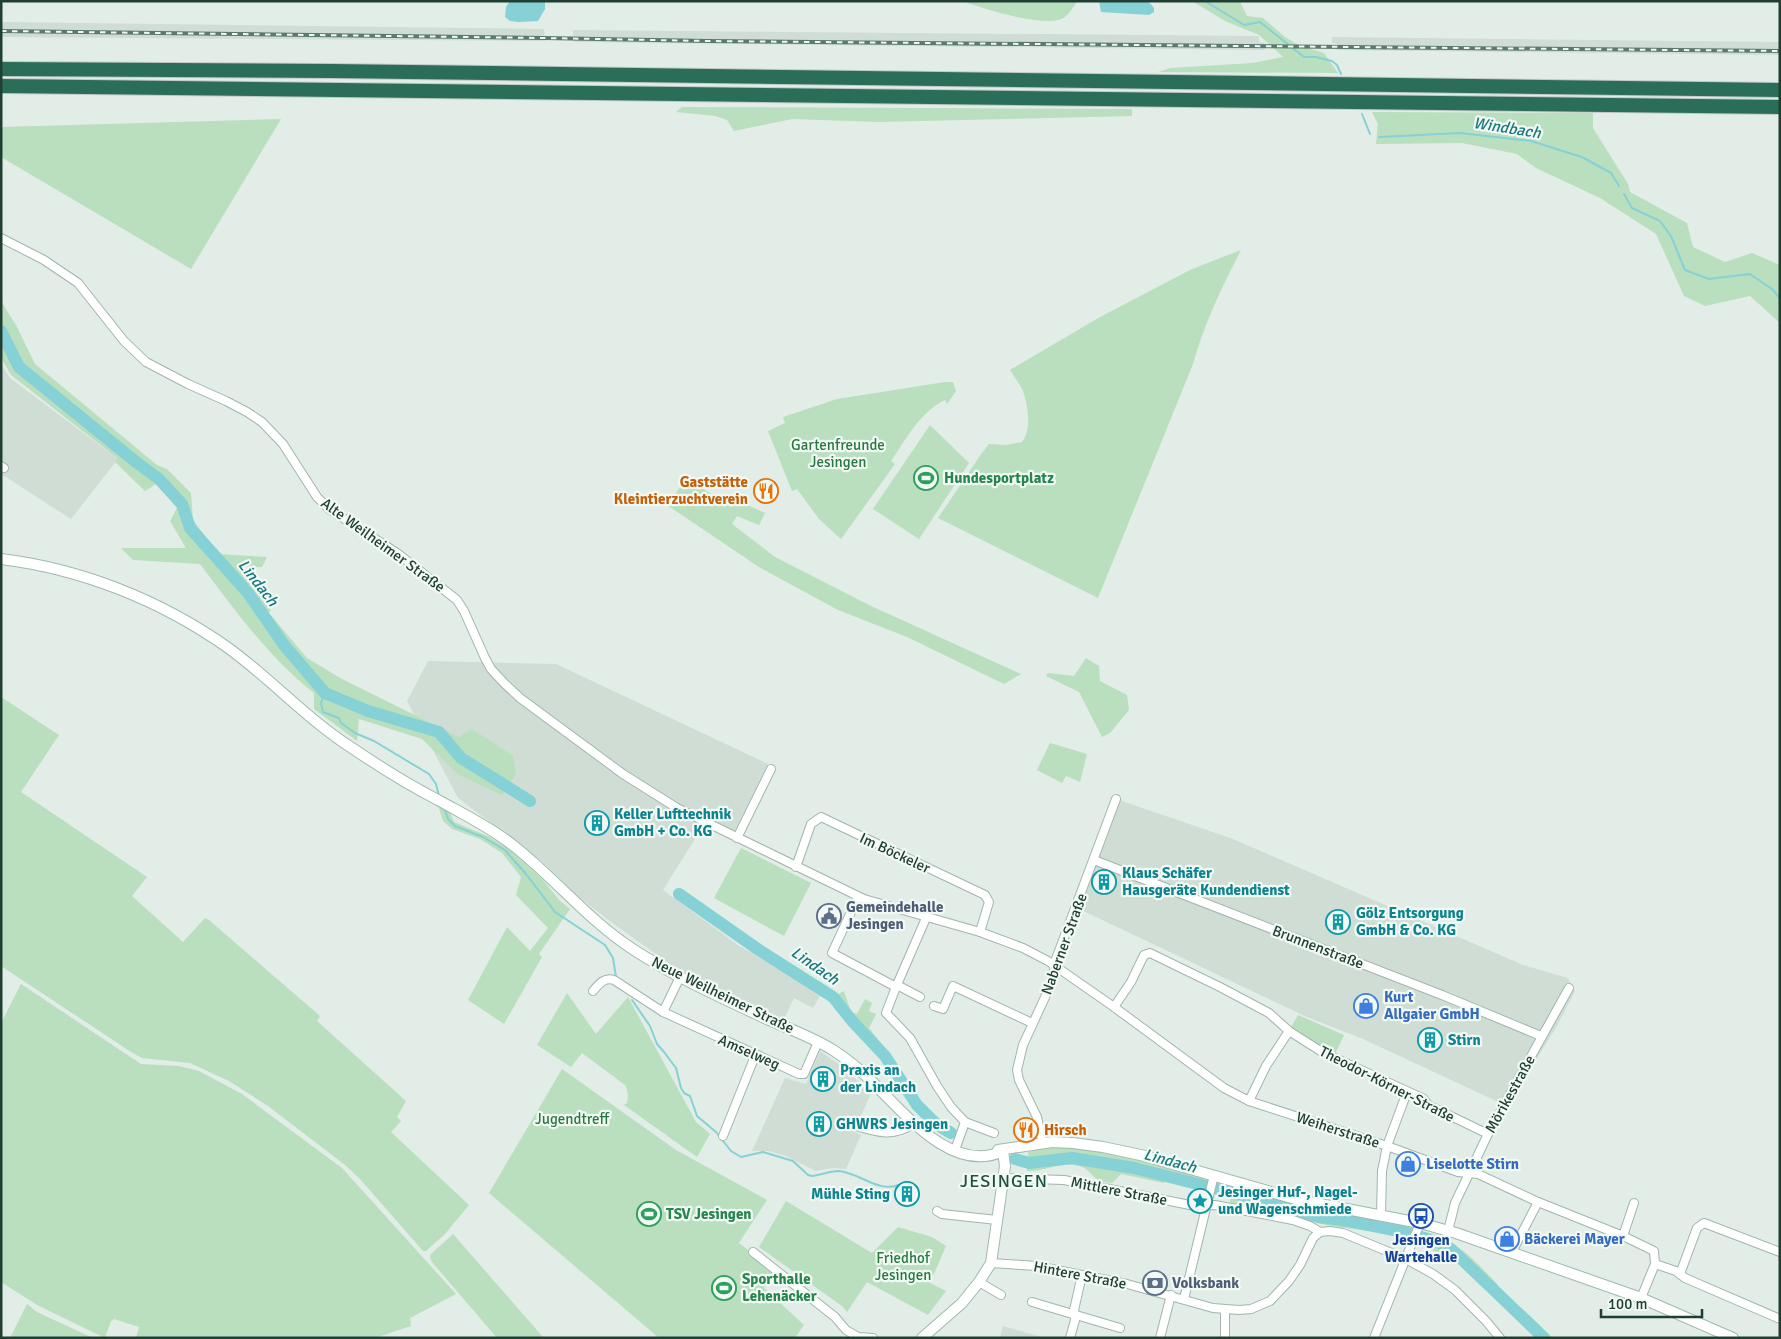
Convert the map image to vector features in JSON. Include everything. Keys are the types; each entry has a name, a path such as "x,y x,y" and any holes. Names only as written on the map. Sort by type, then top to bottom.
{"highway":[{"path":"1,69 331,71 1780,90"},
{"path":"1,86 1780,107"}],"main road":[{"name":"Neue Weilheimer Straße","path":"1,559 32,563 87,577 130,593 188,622 227,647 323,727 350,747 440,801 468,815 510,843 537,865 609,932 628,946 680,978 818,1042 858,1068 914,1124 938,1142 954,1150 969,1155 986,1156 1003,1150 1060,1142 1103,1147 1144,1156 1213,1179 1299,1200 1381,1215 1419,1227 1448,1231 1641,1298 1734,1338"},
{"path":"922,1338 962,1303 980,1282 991,1263 1005,1166 1003,1150"}],"street":[{"name":"Alte Weilheimer Straße","path":"1,238 44,260 78,282 124,341 146,362 247,412 267,427 282,444 321,501 329,509 405,559 457,600 491,669 520,698 623,774 677,808 858,897 980,932 1023,948 1055,966"},
{"path":"737,838 771,769"},
{"name":"Naberner Straße","path":"1043,1144 1037,1117 1019,1080 1017,1070 1023,1045 1052,982 1056,959 1116,799"},
{"name":"Im Böckeler","path":"796,867 811,824 820,818 984,895 988,902 980,932"},
{"name":"Brunnenstraße","path":"1094,860 1442,995 1541,1036"},
{"path":"858,897 832,953 920,997"},
{"path":"926,918 886,1013 910,1038 936,1086 950,1107 965,1122 994,1133"},
{"name":"Theodor-Körner-Straße","path":"1114,1007 1131,982 1144,955 1150,953 1220,986 1269,1014 1289,1031 1322,1052 1424,1099 1428,1105 1488,1134"},
{"name":"Weiherstraße","path":"1055,966 1224,1088 1249,1100 1458,1172 1478,1174 1538,1202 1623,1236 1654,1251 1655,1264"},
{"path":"663,1012 680,978"},
{"name":"Amselweg","path":"593,991 600,982 609,979 614,980 663,1012 755,1056 799,1074 804,1074 818,1042"},
{"path":"934,1006 943,1009 953,986 1032,1023"},
{"name":"Mörikestraße","path":"1448,1231 1455,1204 1488,1134 1569,988"},
{"path":"1249,1100 1261,1075 1289,1031"},
{"path":"722,1136 755,1056"},
{"path":"1381,1215 1381,1182 1387,1146 1407,1092"},
{"path":"954,1150 965,1122"},
{"path":"856,1126 881,1134 906,1129 914,1124"},
{"name":"Mittlere Straße","path":"1003,1178 1064,1180 1196,1206 1215,1205 1293,1220 1320,1232 1343,1233 1408,1255 1455,1290 1500,1338"},
{"path":"1184,1299 1213,1179"},
{"path":"1512,1252 1538,1202"},
{"path":"1623,1236 1634,1203"},
{"path":"937,1211 942,1214 997,1220"},
{"path":"1680,1274 1697,1228 1704,1223 1780,1252"},
{"path":"1374,1338 1419,1227"},
{"name":"Hintere Straße","path":"991,1263 1036,1266 1082,1275 1171,1295 1225,1310 1251,1309 1270,1302 1290,1281 1313,1238 1320,1232"},
{"path":"753,1252 835,1316 846,1330 858,1337 873,1338"},
{"path":"1641,1298 1655,1264 1780,1319"},
{"path":"1070,1338 1082,1275"},
{"path":"980,1282 1001,1295"},
{"path":"1160,1338 1171,1295"},
{"path":"1032,1302 1120,1328"},
{"path":"1225,1310 1225,1337"}],"shaded area":[{"path":"1,22 544,29 545,41 1,37"},
{"path":"573,30 1259,36 1259,42 1265,43 1265,50 574,42"},
{"path":"1332,37 1780,42 1780,55 1337,50 1337,44 1332,43"},
{"path":"1,364 10,378 118,459 71,519 3,475 1,478"},
{"path":"428,661 556,664 768,764 734,832 685,808 682,815 703,826 663,890 738,945 821,994 813,1008 794,998 784,1019 702,983 674,967 607,919 579,897 544,863 458,798 407,701"},
{"path":"1116,799 1233,839 1523,965 1568,978 1575,991 1557,1026 1507,1106 1363,1039 1307,1017 1075,907"},
{"path":"820,1051 840,1065 871,1093 854,1132 861,1135 846,1169 832,1168 816,1171 786,1156 769,1151 752,1151 785,1078 806,1084"},
{"path":"1003,1326 1045,1338 1000,1338"}],"green space":[{"path":"962,1 1077,1 1065,17 1045,21 1015,16"},
{"path":"1192,1 1240,2 1247,16 1263,18 1285,37 1300,46 1324,53 1338,73 1158,72 1171,68 1252,63 1283,57 1259,35 1225,21"},
{"path":"682,107 1132,109 1132,116 878,122 792,119 734,131 727,120 715,116 676,112"},
{"path":"1372,112 1593,113 1593,128 1628,184 1630,192 1687,223 1693,247 1725,262 1752,253 1780,265 1780,323 1750,296 1705,306 1684,296 1656,234 1600,198 1536,168 1517,154 1462,143 1376,144 1378,124"},
{"path":"281,119 191,269 1,157 1,127"},
{"path":"1241,250 1208,320 1193,364 1098,598 938,518 989,444 1006,445 1022,442 1025,437 1028,424 1026,403 1022,388 1010,370 1100,317 1192,269"},
{"path":"1,301 16,325 35,364 157,465 167,469 191,493 193,520 218,554 267,557 262,567 241,567 273,604 269,613 307,658 342,679 459,737 472,729 513,756 516,774 502,795 459,775 422,739 359,719 357,741 314,709 314,693 297,679 267,648 239,616 200,564 133,560 121,548 186,548 170,521 177,508 156,484 145,491 115,462 117,458 11,375 1,358"},
{"name":"Gartenfreunde Jesingen","path":"953,382 956,391 947,404 945,400 936,405 914,427 891,461 895,464 841,539 819,519 797,489 792,491 768,431 785,423 783,417 837,399"},
{"name":"Hundesportplatz","path":"930,425 969,463 919,539 873,509"},
{"path":"687,478 731,507 739,501 765,513 759,525 737,516 732,524 775,557 871,606 1021,674 1004,684 907,637 838,610 759,567 667,505"},
{"path":"1086,658 1099,666 1100,681 1127,695 1129,710 1110,733 1102,737 1079,692 1046,676 1048,673 1074,676"},
{"path":"1,697 59,735 21,792 147,877 132,896 183,942 205,918 209,920 320,1016 317,1021 406,1101 397,1117 401,1121 391,1132 469,1205 445,1234 426,1251 423,1251 360,1179 345,1165 268,1106 229,1081 190,1063 142,1058 1,966"},
{"path":"1050,743 1087,754 1080,782 1066,776 1062,783 1037,770"},
{"path":"438,805 450,812 454,822 490,837 509,849 543,880 560,901 570,909 539,954 542,957 504,1024 468,1000 507,927 530,951 548,928 516,895 521,877 502,853 480,839 452,829 443,821"},
{"path":"741,848 811,883 784,936 714,898"},
{"path":"21,984 141,1064 179,1066 199,1071 242,1094 342,1168 456,1294 410,1318 411,1326 375,1338 136,1338 139,1327 114,1319 111,1321 105,1338 37,1305 1,1282 1,1023"},
{"path":"844,991 851,1012 857,1014 865,999 872,1003 869,1011 876,1014 869,1028 896,1062 921,1102 941,1120 939,1124 919,1104 886,1055 835,996"},
{"path":"567,993 596,1034 628,997 696,1122 710,1134 697,1157 624,1105 627,1103 628,1098 625,1085 582,1053 571,1067 537,1045"},
{"path":"1298,1015 1344,1035 1334,1056 1290,1029"},
{"name":"TSV Jesingen","path":"562,1069 676,1150 767,1200 739,1243 777,1272 764,1288 804,1325 795,1338 659,1338 489,1193"},
{"path":"1056,1147 1093,1150 1130,1158 1203,1177 1205,1184 1170,1175 1164,1183 1121,1174 1112,1183 1100,1181 1087,1170 1068,1164 1027,1171 1028,1152"},
{"path":"1230,1195 1327,1221 1329,1215 1405,1229 1409,1237 1326,1225 1230,1204"},
{"name":"Friedhof Jesingen","path":"786,1201 872,1253 898,1227 932,1237 946,1246 930,1283 946,1291 928,1315 867,1282 847,1312 842,1306 759,1247"},
{"path":"453,1234 543,1337 497,1338 432,1262 431,1254"},
{"path":"1427,1236 1448,1241 1457,1247 1475,1261 1498,1285 1490,1292 1451,1254 1445,1258 1421,1243"},
{"path":"27,1304 37,1312 93,1338 10,1338"},
{"path":"1525,1311 1553,1338 1535,1338 1516,1319"}],"water":[{"path":"510,1 545,1 545,9 538,21 510,21 505,17 506,7"},
{"path":"1099,1 1148,1 1154,8 1154,12 1149,15 1101,12"}],"waterway":[{"name":"Windbach","path":"1205,1 1244,25 1260,22 1304,57 1316,57 1332,61 1337,65 1341,74"},
{"name":"Windbach","path":"1362,114 1370,134"},
{"name":"Windbach","path":"1379,137 1460,133 1531,141 1582,157 1611,173 1619,186"},
{"name":"Windbach","path":"1624,194 1632,208 1660,221 1671,236 1685,270 1709,279 1750,274 1772,289 1780,298"},
{"name":"Lindach","path":"1,331 19,367 159,479 182,504 190,528 248,593 284,645 325,693 368,711 439,732 461,758 530,801"},
{"path":"325,693 321,703 323,712 339,718 341,723 355,733 374,741 429,774 436,784 439,796"},
{"path":"444,807 448,819 455,826 483,837 505,850 555,912 605,945 613,958 616,977"},
{"name":"Lindach","path":"679,894 759,950 833,997 853,1022 885,1056 917,1105 936,1124 951,1133"},
{"path":"632,1000 650,1026 657,1044 676,1068 681,1088 684,1093 690,1096 697,1116 716,1132 731,1151 741,1157 763,1152 793,1161 808,1175 812,1176 839,1171 854,1175 876,1185 891,1187 899,1185"},
{"name":"Lindach","path":"1015,1159 1029,1163 1072,1158 1134,1168 1265,1201 1319,1217 1404,1232 1438,1242 1451,1249 1544,1338"}],"railway":[{"path":"1,31 708,41 1780,51"}],"place":[{"name":"Hundesportplatz","path":"926,478"},
{"name":"Gaststätte Kleintierzuchtverein","path":"766,491"},
{"name":"Keller Lufttechnik GmbH + Co. KG","path":"597,823"},
{"name":"Klaus Schäfer Hausgeräte Kundendienst","path":"1104,882"},
{"name":"Gemeindehalle Jesingen","path":"829,916"},
{"name":"Gölz Entsorgung GmbH & Co. KG","path":"1338,922"},
{"name":"Kurt Allgaier GmbH","path":"1366,1006"},
{"name":"Stirn","path":"1430,1040"},
{"name":"Praxis an der Lindach","path":"823,1079"},
{"name":"GHWRS Jesingen","path":"819,1124"},
{"name":"Hirsch","path":"1026,1130"},
{"name":"Liselotte Stirn","path":"1408,1164"},
{"name":"Mühle Sting","path":"907,1194"},
{"name":"Jesinger Huf-, Nagel- und Wagenschmiede","path":"1200,1201"},
{"name":"TSV Jesingen","path":"649,1214"},
{"name":"Jesingen Wartehalle","path":"1421,1216"},
{"name":"Bäckerei Mayer","path":"1507,1239"},
{"name":"Volksbank","path":"1155,1283"},
{"name":"Sporthalle Lehenäcker","path":"724,1288"}],"district":[{"name":"JESINGEN","path":"1004,1181"}],"park label":[{"name":"Jugendtreff","path":"572,1119"}]}
